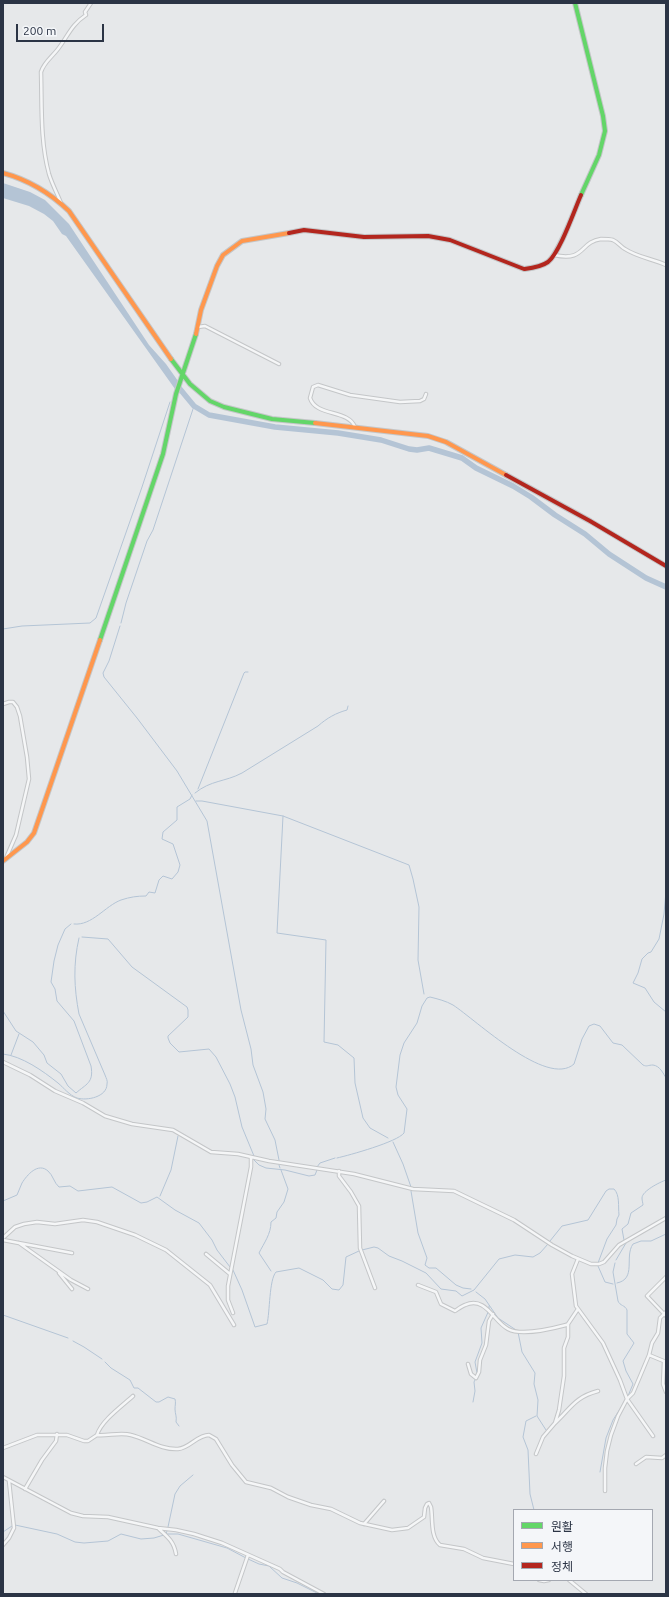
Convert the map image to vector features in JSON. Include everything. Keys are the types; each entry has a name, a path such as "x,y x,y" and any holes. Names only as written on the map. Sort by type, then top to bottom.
{"main road":[{"path":"4,859 27,842 34,833 163,454 176,394 198,327 201,310 223,255 231,247 246,241 304,230 364,237 405,235 434,237 450,240 524,269 541,266 548,262 554,255 598,155 605,130 603,116 575,3"},
{"path":"3,173 30,182 41,188 69,211 157,340 190,384 210,401 224,407 272,419 428,436 446,442 537,491 666,566"}],"street":[{"path":"61,203 47,166 42,122 41,72 43,65 59,48 70,29 86,15 85,12 91,3"},
{"path":"554,255 567,257 573,256 597,240 609,239 615,240 628,251 666,265"},
{"path":"198,327 204,326 279,364"},
{"path":"355,427 350,420 314,406 310,398 313,386 318,385 350,395 400,402 420,401 424,399 426,394"},
{"path":"3,704 13,702 18,710 27,757 29,779 16,835 4,859"},
{"path":"3,1062 30,1075 55,1091 83,1103 105,1116 132,1124 173,1130 211,1152 339,1171 413,1189 458,1193 514,1220 552,1245 591,1264 599,1264 604,1262 619,1246 666,1218"},
{"path":"233,1313 227,1295 251,1167 251,1157"},
{"path":"339,1171 339,1176 359,1206 360,1248 375,1288"},
{"path":"3,1239 15,1227 24,1224 37,1222 55,1224 83,1220 97,1222 135,1235 166,1250 210,1285 234,1325"},
{"path":"3,1239 72,1253"},
{"path":"19,1242 71,1280 88,1289"},
{"path":"206,1254 230,1274"},
{"path":"578,1259 572,1274 578,1309 603,1343 627,1399 653,1436"},
{"path":"56,1269 72,1289"},
{"path":"605,1491 607,1451 618,1416 627,1399 633,1393 649,1355 652,1343 658,1333 660,1318 665,1314 647,1296 666,1277"},
{"path":"418,1284 437,1293 442,1304 451,1310 455,1311 469,1304 478,1304 486,1307 503,1326 513,1331 537,1331 568,1324"},
{"path":"555,1424 560,1406 564,1376 564,1348 568,1337 568,1324 578,1309"},
{"path":"468,1364 471,1374 476,1378 479,1372 480,1360 486,1345 489,1321 493,1314"},
{"path":"649,1355 665,1362 663,1384 666,1392"},
{"path":"536,1454 543,1437 576,1400 585,1395 598,1391"},
{"path":"3,1448 37,1435 67,1435 88,1441 97,1435 106,1422 133,1396"},
{"path":"25,1489 42,1460 56,1442 57,1434"},
{"path":"97,1435 130,1434 164,1447 179,1449 185,1448 205,1435 212,1436 216,1439 246,1482 271,1488 311,1505 330,1509 364,1524 392,1530 408,1528 424,1517 426,1506 429,1504 431,1507 434,1535 437,1543 440,1545 464,1549 483,1558 513,1564"},
{"path":"636,1464 646,1457 662,1458 666,1455"},
{"path":"3,1477 71,1513 83,1516 108,1517 158,1528 176,1530 222,1543 280,1569 324,1594"},
{"path":"3,1545 9,1538 14,1528 8,1481"},
{"path":"364,1524 384,1500"},
{"path":"158,1528 171,1540 175,1547 176,1554"},
{"path":"235,1593 248,1554"},
{"path":"570,1581 586,1594"}],"water":[{"path":"3,183 30,192 45,200 69,224 149,345 166,364 178,381 175,389 66,236 62,234 53,221 44,214 29,206 3,198"}],"waterway":[{"path":"175,383 194,406 209,415 275,427 338,433 381,440 409,449 417,450 429,448 462,458 476,468 513,486 531,497 555,515 585,534 609,554 646,578 666,587"},
{"path":"3,629 22,626 90,623 96,618 170,402"},
{"path":"121,623 126,603 147,541 153,530 194,406"},
{"path":"120,626 109,661 103,673 104,677 177,771 207,821 241,1010 251,1049 253,1065 263,1092 266,1109 265,1119 275,1140 279,1160"},
{"path":"198,789 244,673 248,672"},
{"path":"195,793 212,783 242,773 318,726 328,718 347,710 348,706"},
{"path":"74,924 81,924 93,919 121,900 146,896 149,892 155,893 159,880 163,876 172,879 178,872 180,865 173,844 162,839 163,832 177,820 177,807 190,799 192,795"},
{"path":"196,801 283,816 409,865 419,907 418,960 424,994"},
{"path":"283,816 277,933 326,940 324,1042 338,1045 354,1058 355,1083 363,1118 370,1128 388,1138"},
{"path":"666,891 664,914 659,939 651,952 642,959 633,983 645,988 654,1002 666,1012"},
{"path":"3,1011 16,1031 33,1042 44,1055 47,1063 61,1074 68,1086 76,1093 86,1085 90,1080 92,1072 91,1066 74,1021 57,1001 55,989 51,982 58,945 65,929 71,924"},
{"path":"82,937 108,939 132,967 187,1007 188,1017 168,1036 170,1043 179,1052 209,1049 216,1057 235,1097 242,1127 254,1156"},
{"path":"3,1054 18,1058 32,1065 58,1083 74,1097 86,1099 96,1097 104,1092 107,1080 79,1014 75,976 79,938"},
{"path":"337,1158 383,1144 400,1137 404,1133 407,1109 398,1095 396,1087 400,1055 404,1043 417,1023 422,1006 427,998 430,997 453,1005 512,1049 530,1060 547,1067 562,1069 574,1064 582,1039 589,1026 594,1024 600,1026 613,1043 622,1045 643,1065 653,1065 658,1067 666,1078"},
{"path":"11,1055 19,1034"},
{"path":"160,1196 171,1170 178,1136"},
{"path":"393,1142 411,1187"},
{"path":"317,1167 320,1163 335,1158"},
{"path":"254,1160 259,1165 266,1168 285,1170 309,1176 315,1175 317,1170"},
{"path":"3,1201 17,1195 27,1176 40,1168 48,1171 59,1187 70,1186 78,1191 112,1187 141,1203 157,1197 175,1210 199,1223 230,1267"},
{"path":"271,1271 259,1253 269,1234 271,1222 276,1218 277,1212 284,1202 288,1189 281,1170"},
{"path":"624,1240 622,1229 628,1224 631,1213 643,1205 643,1195 652,1187 666,1180"},
{"path":"550,1241 562,1226 588,1220 606,1191 609,1189 614,1189 618,1197 619,1215 616,1225 607,1239 598,1263"},
{"path":"411,1191 418,1233 427,1258 425,1265 429,1268 436,1268 456,1285 471,1289"},
{"path":"617,1283 623,1281 627,1277 633,1244 641,1241 651,1241 666,1234"},
{"path":"616,1260 626,1243"},
{"path":"362,1250 374,1247 378,1248 389,1256 426,1273 441,1289 456,1291 462,1296 474,1290 499,1259 515,1255 533,1257 540,1253 548,1244"},
{"path":"233,1270 255,1327 267,1324 272,1282 276,1272 299,1268 323,1280 332,1289 339,1290 343,1285 346,1257 359,1251"},
{"path":"615,1263 613,1272 618,1301 627,1310 627,1334 634,1343 623,1361 626,1371 633,1384 628,1396"},
{"path":"598,1266 605,1282 613,1284"},
{"path":"476,1292 485,1299 498,1318 516,1330"},
{"path":"477,1373 475,1362 482,1343 481,1328 489,1310 489,1306"},
{"path":"3,1315 68,1338"},
{"path":"518,1332 522,1352 535,1373 534,1384 538,1400 537,1416 546,1430"},
{"path":"73,1341 102,1359"},
{"path":"105,1362 111,1368 130,1380 134,1388 138,1388 156,1402 168,1397 175,1399 176,1422 179,1426"},
{"path":"473,1402 475,1391 474,1382 476,1378"},
{"path":"600,1472 606,1438 613,1420 620,1409"},
{"path":"534,1509 530,1494 528,1450 523,1437 526,1421 536,1416"},
{"path":"168,1527 175,1494 180,1486 193,1475"},
{"path":"15,1525 57,1534 75,1542 84,1543 108,1541 121,1534 141,1539 154,1538 164,1535"},
{"path":"3,1532 12,1526"},
{"path":"167,1531 166,1534 178,1534 227,1548 246,1558"},
{"path":"248,1559 259,1564 269,1566 282,1578 297,1583 319,1594"}],"traffic: fast":[{"path":"575,3 603,116 605,131 599,155 581,195"},
{"path":"100,640 163,454 176,394 196,334"},
{"path":"171,359 190,384 210,401 224,407 272,419 315,423"}],"traffic: slow":[{"path":"3,173 22,179 39,188 69,211 171,359"},
{"path":"196,334 201,310 217,266 223,255 242,241 289,233"},
{"path":"315,423 428,436 446,442 506,475"},
{"path":"3,861 27,842 34,833 100,640"}],"traffic: jam":[{"path":"289,233 304,230 364,237 428,236 450,240 527,269 542,265 553,257 562,241 581,195"},
{"path":"506,475 590,521 666,566"}]}
